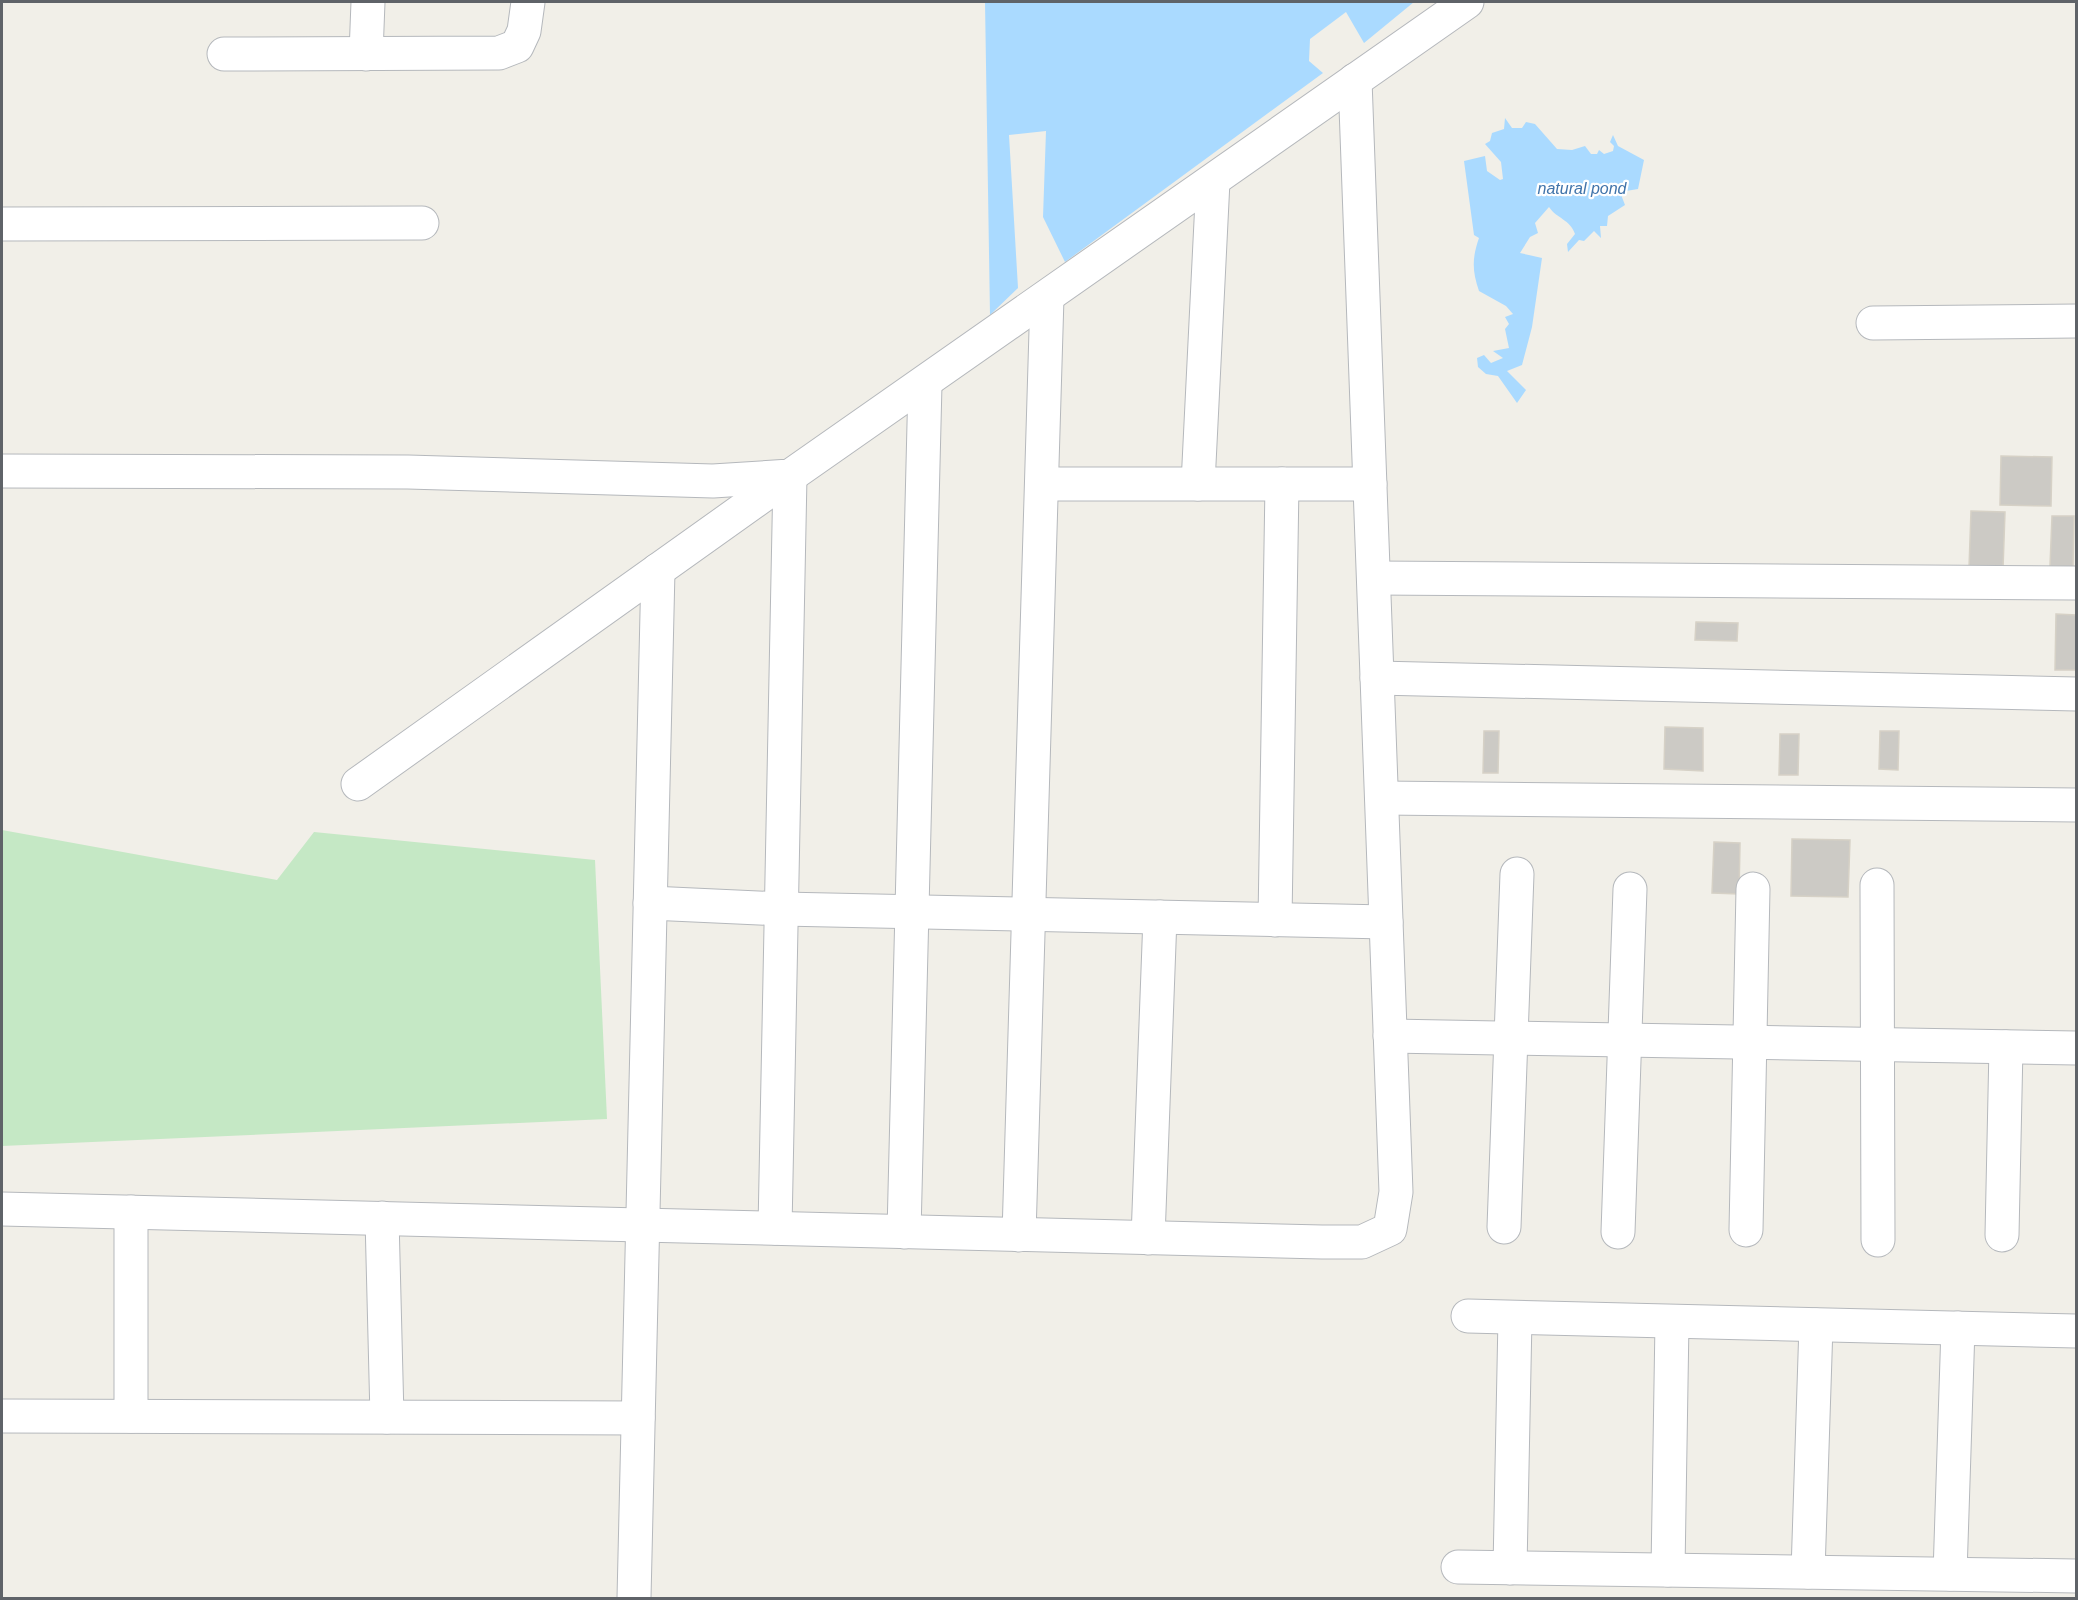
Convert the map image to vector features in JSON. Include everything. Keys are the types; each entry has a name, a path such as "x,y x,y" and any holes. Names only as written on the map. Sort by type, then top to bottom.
{"street":[{"path":"366,54 368,2"},
{"path":"224,54 499,53 517,46 524,31 528,2"},
{"path":"358,784 790,476 925,384 1467,2"},
{"path":"2,1209 1362,1242 1390,1229 1396,1192 1355,80"},
{"path":"1198,484 1213,181"},
{"path":"2,224 422,223"},
{"path":"1019,1235 1047,297"},
{"path":"1873,323 2076,321"},
{"path":"904,1232 925,384"},
{"path":"2,471 408,472 713,481 790,476"},
{"path":"776,1228 790,476"},
{"path":"1042,484 1370,484"},
{"path":"1275,920 1282,484"},
{"path":"634,1599 658,570"},
{"path":"1374,578 2076,583"},
{"path":"1377,678 2076,694"},
{"path":"1382,798 2076,805"},
{"path":"1504,1227 1517,874"},
{"path":"1877,885 1878,1240"},
{"path":"1618,1232 1630,888"},
{"path":"1746,1230 1753,888"},
{"path":"650,903 782,909 1386,922"},
{"path":"1148,1238 1160,917"},
{"path":"1390,1036 2076,1048"},
{"path":"2002,1235 2006,1047"},
{"path":"131,1212 131,1416"},
{"path":"382,1218 387,1417"},
{"path":"1468,1316 2076,1331"},
{"path":"1510,1568 1515,1318"},
{"path":"1668,1570 1672,1322"},
{"path":"1808,1572 1816,1325"},
{"path":"1950,1574 1958,1328"},
{"path":"2,1416 638,1418"},
{"path":"1458,1567 2076,1576"}],"green space":[{"path":"2,830 277,880 314,832 595,860 607,1119 2,1146"}],"water":[{"path":"985,2 1414,2 1364,43 1346,12 1310,39 1309,61 1323,73 1065,262 1043,217 1046,131 1009,135 1018,288 990,315"},
{"name":"natural pond","path":"1505,118 1512,128 1522,128 1526,122 1535,124 1557,149 1572,150 1585,146 1591,154 1597,154 1599,150 1604,154 1613,151 1614,146 1610,142 1613,135 1618,146 1644,160 1638,189 1620,192 1625,205 1608,216 1607,226 1600,226 1601,238 1594,231 1584,241 1579,240 1568,252 1567,244 1575,234 1567,222 1549,207 1535,223 1538,233 1530,237 1520,253 1542,258 1532,327 1522,365 1507,371 1526,390 1517,403 1498,376 1486,374 1478,367 1477,358 1484,355 1491,363 1503,358 1493,351 1509,348 1505,329 1509,324 1505,317 1513,314 1506,306 1479,291 1474,264 1479,238 1474,235 1464,161 1485,156 1487,171 1500,180 1503,179 1501,162 1485,144 1490,141 1492,133 1504,129"}],"building":[{"path":"2001,456 2052,457 2051,506 2000,505"},
{"path":"1971,511 2005,512 2003,569 1969,568"},
{"path":"2052,516 2074,516 2073,567 2050,566"},
{"path":"2056,614 2076,615 2076,670 2055,670"},
{"path":"1696,622 1738,623 1737,641 1695,640"},
{"path":"1665,727 1703,728 1703,771 1664,769"},
{"path":"1484,731 1499,731 1498,773 1483,773"},
{"path":"1880,731 1899,731 1898,770 1879,769"},
{"path":"1780,734 1799,734 1798,775 1779,775"},
{"path":"1792,839 1850,840 1848,897 1791,896"},
{"path":"1714,842 1740,843 1739,894 1712,893"}]}
